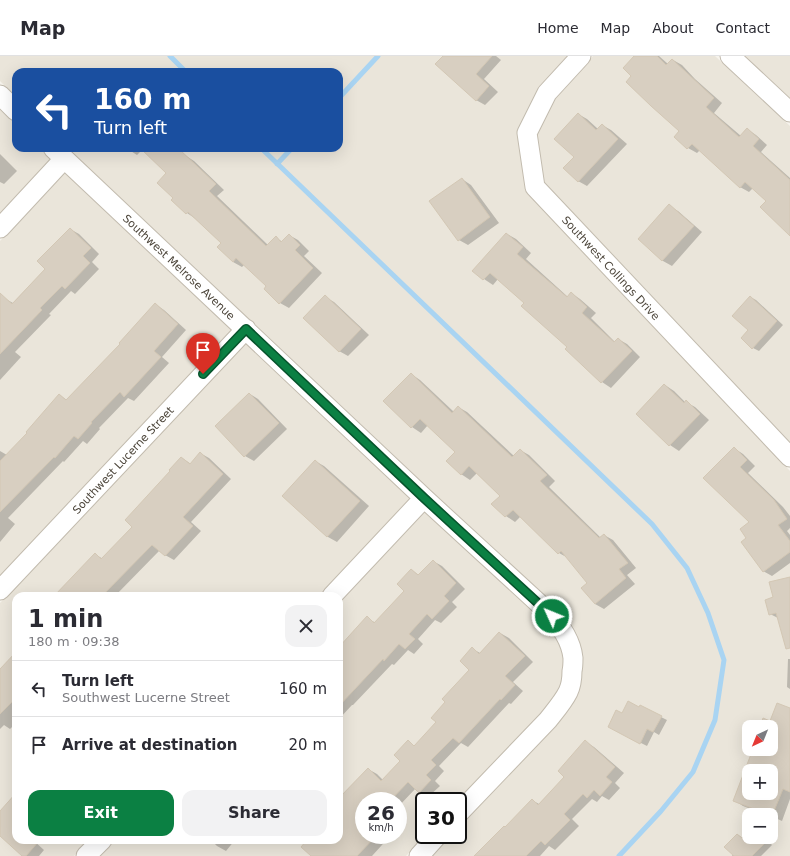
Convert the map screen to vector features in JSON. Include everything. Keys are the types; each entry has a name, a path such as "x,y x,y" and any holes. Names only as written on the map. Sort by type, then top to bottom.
{"street":[{"name":"Southwest Collings Drive","path":"581,56 548,93 527,133 535,187 790,457"},
{"path":"730,56 790,112"},
{"path":"0,95 12,107"},
{"path":"0,228 59,153"},
{"name":"Southwest Melrose Avenue","path":"59,153 424,498 546,610 565,634 573,659 569,691 548,720 467,805"},
{"name":"Southwest Lucerne Street","path":"0,590 246,329"},
{"path":"336,592 424,498"},
{"path":"86,856 98,844"},
{"path":"418,856 429,844"}],"shaded area":[{"path":"0,56 569,56 518,135 528,194 790,471 790,856 431,856 442,844 467,844 467,818 554,726 577,695 581,677 582,658 578,636 570,621 569,622 565,615 553,603 431,491 71,152 343,152 343,68 12,68 12,93 0,81"},
{"path":"593,56 715,56 790,126 790,442 544,182 537,134 555,98"},
{"path":"744,56 790,56 790,98"},
{"path":"0,109 12,121 12,152 43,152 51,160 0,215"},
{"path":"64,172 232,330 0,577 0,241"},
{"path":"245,342 411,499 324,592 12,592 12,844 85,844 74,856 0,856 0,603"},
{"path":"424,511 550,628 557,639 564,661 560,688 553,699 541,714 467,792 415,792 415,844 417,844 406,856 99,856 110,844 343,844 343,597"}],"building":[{"path":"443,56 492,56 476,74 489,86 476,101 435,64"},
{"path":"634,56 657,56 666,65 672,59 714,98 706,107 739,137 747,128 759,139 753,146 790,180 790,236 760,207 766,201 745,182 740,188 692,144 687,149 674,137 679,131 626,82 631,76 623,68"},
{"path":"578,113 596,130 602,124 618,139 578,182 563,168 574,157 554,139"},
{"path":"144,152 182,152 216,184 209,191 266,246 276,236 281,242 289,234 300,245 295,250 313,268 279,304 264,289 266,286 236,258 233,262 217,247 221,243 188,212 186,214 171,200 173,198 157,183 166,173"},
{"path":"462,178 490,217 458,241 429,201"},
{"path":"669,204 694,226 662,261 638,239"},
{"path":"70,228 91,248 83,256 90,263 65,289 62,286 40,308 42,310 0,354 0,293 12,304 45,269 37,261"},
{"path":"506,233 523,247 517,254 567,297 571,292 587,307 582,313 614,342 618,338 632,351 601,383 565,349 567,347 521,306 524,303 490,273 483,280 472,271"},
{"path":"325,295 361,329 339,352 303,318"},
{"path":"750,296 777,321 752,349 741,338 748,330 732,316"},
{"path":"155,303 178,324 154,351 161,357 124,397 120,392 91,422 92,423 78,439 74,436 55,458 54,457 0,512 0,461 27,433 26,432 59,394 66,400 120,344 119,343"},
{"path":"411,373 452,413 458,406 512,457 520,449 547,475 540,481 599,538 604,534 628,563 619,569 626,578 595,604 581,588 587,583 561,551 558,554 513,510 505,517 491,504 500,496 469,466 461,475 446,461 455,452 420,419 411,428 383,401"},
{"path":"664,384 684,403 686,400 700,414 669,446 636,414"},
{"path":"249,393 279,423 244,457 215,426"},
{"path":"734,447 747,460 740,467 774,500 787,519 778,525 790,541 790,552 763,572 741,542 746,538 740,529 749,522 703,478"},
{"path":"200,452 223,474 183,517 193,526 165,556 152,545 106,592 58,592 95,553 101,559 132,527 125,520 181,457 190,464"},
{"path":"315,460 360,501 327,537 282,496"},
{"path":"433,560 456,583 444,596 449,601 432,619 427,614 409,634 415,639 405,649 399,644 343,702 343,643 367,616 374,623 404,591 397,584 411,569 418,575"},
{"path":"790,577 790,648 786,649 776,613 769,615 765,600 773,597 769,582"},
{"path":"499,632 525,656 505,676 515,685 459,743 453,738 431,760 436,765 426,775 431,780 420,792 418,792 408,782 399,792 355,792 355,844 368,844 357,856 311,856 301,847 304,844 343,844 343,794 368,768 381,781 400,761 394,755 408,740 414,746 436,722 431,718 445,702 442,699 469,670 460,661 472,647 479,654"},
{"path":"12,656 12,702 0,714 0,669"},
{"path":"628,701 662,716 653,732 647,729 640,744 608,727 616,710 622,713"},
{"path":"777,703 790,708 790,792 783,789 775,808 751,808 733,801 742,778 742,800 778,800 778,764 747,764 750,756 778,756 778,720 770,720"},
{"path":"585,740 615,767 606,777 612,782 600,796 594,790 587,798 583,794 564,814 570,820 545,845 541,841 526,856 474,856 532,799 538,805 564,777 558,771"},
{"path":"12,798 12,844 36,844 26,856 22,856 0,836 0,811"},
{"path":"737,834 742,838 742,844 764,844 752,856 734,856 724,847"}],"waterway":[{"path":"170,56 182,68"},
{"path":"343,94 378,56"},
{"path":"265,152 652,524 687,568 708,613 724,660 715,720 693,772 661,811 619,856"},
{"path":"277,164 288,152"}],"route":[{"path":"203,374 246,329 424,498 552,616"}]}
